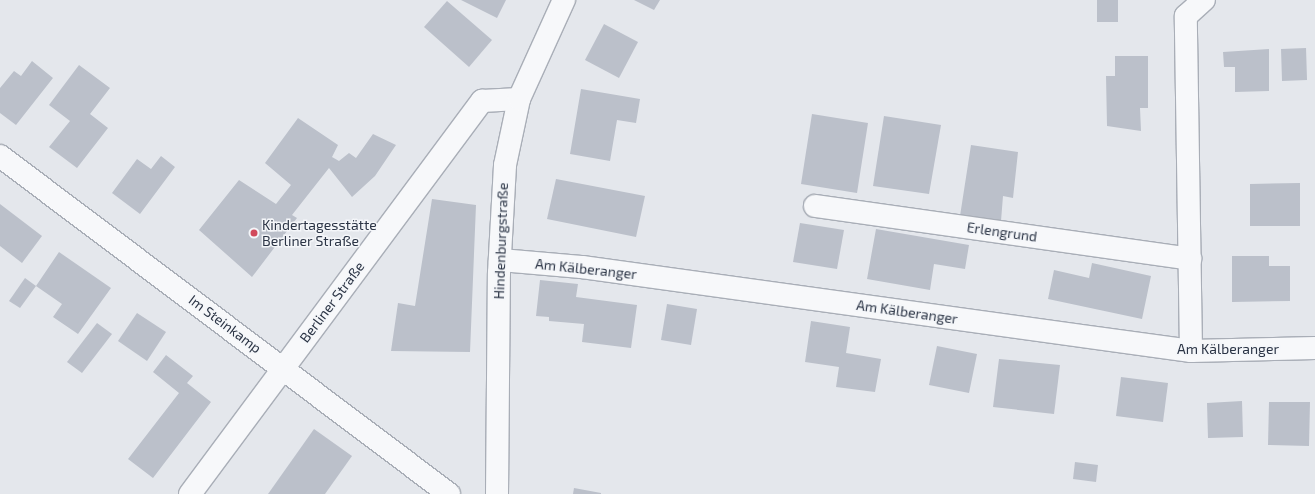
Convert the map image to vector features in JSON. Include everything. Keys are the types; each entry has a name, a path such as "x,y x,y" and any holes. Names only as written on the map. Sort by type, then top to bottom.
{"street":[{"name":"Hindenburgstraße","path":"497,494 500,260 505,165 519,99 564,0"},
{"path":"1191,351 1186,16 1204,0"},
{"name":"Berliner Straße","path":"190,494 282,367 482,102 519,99"},
{"name":"Im Steinkamp","path":"0,156 282,367 448,494"},
{"name":"Erlengrund","path":"815,206 1190,259"},
{"name":"Am Kälberanger","path":"500,260 582,267 1191,351 1315,348"}],"building":[{"path":"461,0 506,0 497,18"},
{"path":"634,0 660,0 654,10"},
{"path":"1097,0 1118,0 1118,22 1097,22"},
{"path":"447,1 492,40 469,67 424,27"},
{"path":"604,24 638,42 619,78 585,60"},
{"path":"1306,48 1307,80 1282,81 1281,49"},
{"path":"1269,49 1269,91 1235,92 1235,67 1224,67 1223,52"},
{"path":"1115,56 1148,56 1148,108 1140,108 1141,131 1107,126 1106,76 1115,76"},
{"path":"32,61 53,78 16,125 0,113 0,88 14,71 21,76"},
{"path":"79,65 110,88 90,114 108,128 77,168 49,147 70,121 49,105"},
{"path":"581,89 640,99 636,123 617,120 610,161 570,154"},
{"path":"812,114 868,123 857,193 801,184"},
{"path":"884,116 941,125 929,194 873,186"},
{"path":"298,118 338,145 332,157 339,161 349,153 356,158 373,134 396,145 375,176 352,197 329,168 292,215 297,218 252,277 199,230 239,180 276,204 291,185 265,163"},
{"path":"971,145 1018,152 1013,198 1003,196 1001,221 960,216"},
{"path":"161,156 175,167 140,214 112,193 137,159 151,169"},
{"path":"556,179 645,196 636,237 547,219"},
{"path":"1300,183 1300,226 1250,226 1250,184"},
{"path":"432,199 476,205 470,352 391,351 398,303 415,306"},
{"path":"0,204 42,236 22,263 0,246"},
{"path":"800,223 844,230 837,269 793,262"},
{"path":"876,229 969,245 965,269 934,264 930,290 867,279"},
{"path":"59,252 111,288 78,334 53,317 62,304 36,286"},
{"path":"1232,256 1269,256 1269,266 1290,266 1290,301 1232,302"},
{"path":"1092,263 1151,276 1142,319 1048,299 1054,270 1089,278"},
{"path":"25,278 36,286 20,308 9,301"},
{"path":"540,280 578,284 576,297 637,305 631,348 582,342 584,324 549,321 549,317 536,316"},
{"path":"667,304 697,309 691,345 661,340"},
{"path":"137,313 166,332 147,361 118,341"},
{"path":"811,321 850,327 846,353 881,359 875,392 836,387 839,367 805,362"},
{"path":"97,323 112,334 82,373 67,362"},
{"path":"937,346 977,354 969,393 929,385"},
{"path":"166,355 193,376 187,383 211,402 153,478 128,459 179,393 153,372"},
{"path":"999,359 1060,365 1054,414 993,407"},
{"path":"1121,377 1168,383 1163,422 1116,416"},
{"path":"1242,401 1243,437 1208,438 1207,403"},
{"path":"1269,402 1310,402 1309,446 1268,445"},
{"path":"314,429 352,456 325,494 268,494"},
{"path":"1075,462 1098,465 1096,482 1073,479"},
{"path":"574,488 601,493 601,494 573,494"}],"place":[{"name":"Kindertagesstätte Berliner Straße","path":"254,233"}]}
